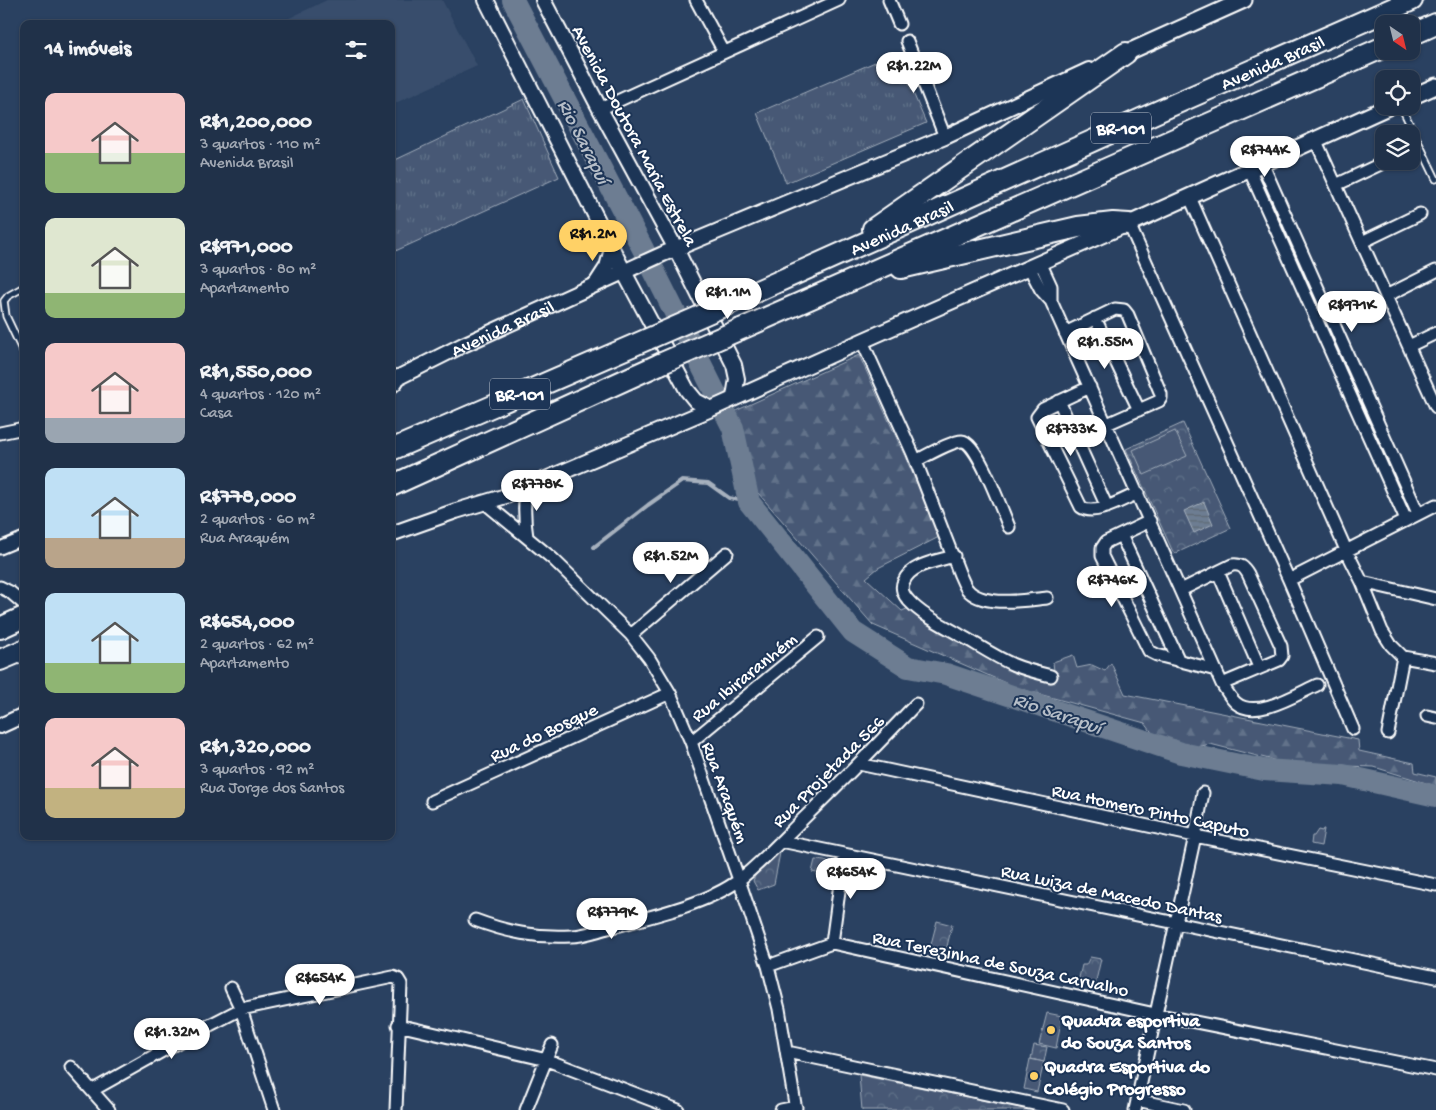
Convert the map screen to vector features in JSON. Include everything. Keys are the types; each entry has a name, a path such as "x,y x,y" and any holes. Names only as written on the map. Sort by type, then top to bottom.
{"highway":[{"name":"Avenida Brasil","path":"395,448 726,305 1168,106 1412,0"},
{"path":"1420,31 1436,24"},
{"name":"Avenida Brasil","path":"395,484 852,279 1375,51"},
{"path":"832,258 1126,53"},
{"path":"852,279 1078,227 1113,222 1129,224"},
{"path":"0,628 20,619"},
{"path":"0,662 20,652"},
{"path":"0,662 20,657"}],"main road":[{"name":"Avenida Brasil","path":"1126,53 1244,0"},
{"path":"1420,93 1436,86"},
{"path":"1129,224 1375,113"}],"street":[{"path":"486,0 612,249 687,390 696,401 712,408"},
{"name":"Avenida Doutora Maria Estrela","path":"543,0 667,232 670,251 734,365 737,379 732,398"},
{"path":"696,0 724,52"},
{"path":"600,109 826,3 840,0"},
{"path":"889,0 899,24"},
{"path":"907,41 945,137"},
{"name":"Avenida Brasil","path":"395,379 465,344 596,284 670,251 945,137 1126,53"},
{"path":"1315,139 1409,346 1431,381 1436,406"},
{"path":"1255,166 1418,513"},
{"path":"1255,166 1406,520"},
{"path":"1336,185 1375,167"},
{"path":"1192,202 1346,550 1362,582 1382,631 1391,645 1403,657 1436,662"},
{"path":"1362,242 1420,214"},
{"path":"395,533 526,488 1129,224 1289,580 1353,729"},
{"path":"667,232 692,242"},
{"path":"596,284 607,267 612,249"},
{"path":"1034,264 1040,290 1051,301 1222,684 1230,698 1238,705 1248,709 1257,709 1271,706 1317,685"},
{"path":"1386,296 1436,271"},
{"path":"1065,334 1115,309 1121,309 1128,315 1161,398 1159,401 1107,424"},
{"path":"1095,318 1139,410"},
{"path":"1409,346 1436,333"},
{"path":"862,340 916,461 968,590 976,596 987,600 1047,598"},
{"path":"1090,387 1043,409 1037,417 1081,507 1091,512 1138,493"},
{"path":"1059,401 1107,507"},
{"path":"0,433 20,429"},
{"path":"916,461 962,441 968,443 978,455 1009,528"},
{"path":"526,488 524,518 527,537"},
{"name":"Rua Araquém","path":"485,503 553,559 631,635 649,658 670,693 691,742 768,966 779,1009 796,1108"},
{"path":"1289,580 1436,505"},
{"path":"1150,522 1106,542 1102,548 1102,556 1149,651 1156,655 1216,670"},
{"path":"1121,534 1179,661"},
{"path":"0,548 20,540"},
{"path":"631,635 727,553"},
{"path":"954,556 925,564 911,572 904,579 902,586 903,593 908,600 923,613 997,656 1015,665 1051,676"},
{"path":"1181,590 1232,565 1238,564 1244,567 1281,646 1282,656 1279,660 1222,684"},
{"path":"1218,572 1259,667"},
{"path":"1362,582 1436,599"},
{"path":"0,587 20,601"},
{"name":"Rua Ibiraranhém","path":"691,742 818,637"},
{"path":"1388,733 1403,657"},
{"name":"Rua do Bosque","path":"432,801 670,693"},
{"name":"Rua Projetada 566","path":"475,920 501,930 532,936 573,936 627,923 700,900 723,890 739,880 781,841 859,764 916,704"},
{"path":"0,726 20,717"},
{"name":"Rua Homero Pinto Caputo","path":"859,764 1195,836 1436,885"},
{"path":"1184,1110 1136,1105 1203,792"},
{"name":"Rua Luiza de Macedo Dantas","path":"781,841 1436,977"},
{"path":"768,966 832,943 844,854"},
{"name":"Rua Terezinha de Souza Carvalho","path":"832,943 1155,1014 1436,1070"},
{"path":"93,1090 241,1009 394,977 401,984 396,1110"},
{"path":"231,988 241,1009 274,1110"},
{"path":"398,1025 547,1060 660,1107 678,1110"},
{"path":"526,1110 552,1046"},
{"path":"787,1052 1063,1110"},
{"path":"71,1068 110,1110"},
{"path":"660,1107 666,1092"},
{"path":"781,1110 796,1108"}],"lane":[{"path":"1405,115 1436,179"},
{"path":"20,288 4,300 6,316 20,346"}],"shaded area":[{"path":"327,0 442,0 477,66 395,103 395,20 285,20"},
{"path":"1204,502 1213,524 1194,533 1184,511"}],"green space":[{"path":"896,53 926,123 786,183 757,113"},
{"path":"524,99 559,177 395,251 395,160"},
{"path":"859,355 941,536 878,568 866,578 902,611 909,608 1031,677 1055,681 1053,662 1073,655 1077,668 1092,665 1105,671 1111,663 1125,694 1358,740 1359,751 1414,763 1415,772 1436,777 1436,786 1374,767 1289,764 1210,744 1189,749 1156,738 1145,723 1017,688 873,625 751,485 737,424 731,413"},
{"path":"1183,423 1231,528 1174,554 1126,449"},
{"path":"1175,431 1187,456 1144,475 1133,450"},
{"path":"1323,829 1321,846 1311,844 1312,836 1318,830 1322,831"},
{"path":"778,852 780,853 774,884 758,890 753,881 755,876"},
{"path":"815,860 823,861 830,865 831,876 812,872"},
{"path":"937,921 952,925 945,955 929,952"},
{"path":"1090,957 1101,959 1095,985 1078,982 1082,965 1086,965"},
{"name":"Quadra esportiva do Souza Santos","path":"1047,1013 1062,1016 1056,1048 1039,1044"},
{"path":"1034,1045 1047,1047 1044,1062 1031,1059"},
{"name":"Quadra Esportiva do Colégio Progresso","path":"1030,1059 1044,1062 1037,1092 1024,1089"},
{"path":"859,1075 1031,1110 862,1110"}],"waterway":[{"name":"Rio Sarapuí","path":"513,0 642,247 733,428 749,502 853,632 908,667 946,674 1181,753 1264,770 1343,775 1436,796"},
{"name":"Rio Sarapuí","path":"594,547 682,481 708,483 729,498 749,502"}],"place":[{"name":"Quadra esportiva do Souza Santos","path":"1051,1030"},
{"name":"Quadra Esportiva do Colégio Progresso","path":"1034,1076"}]}
